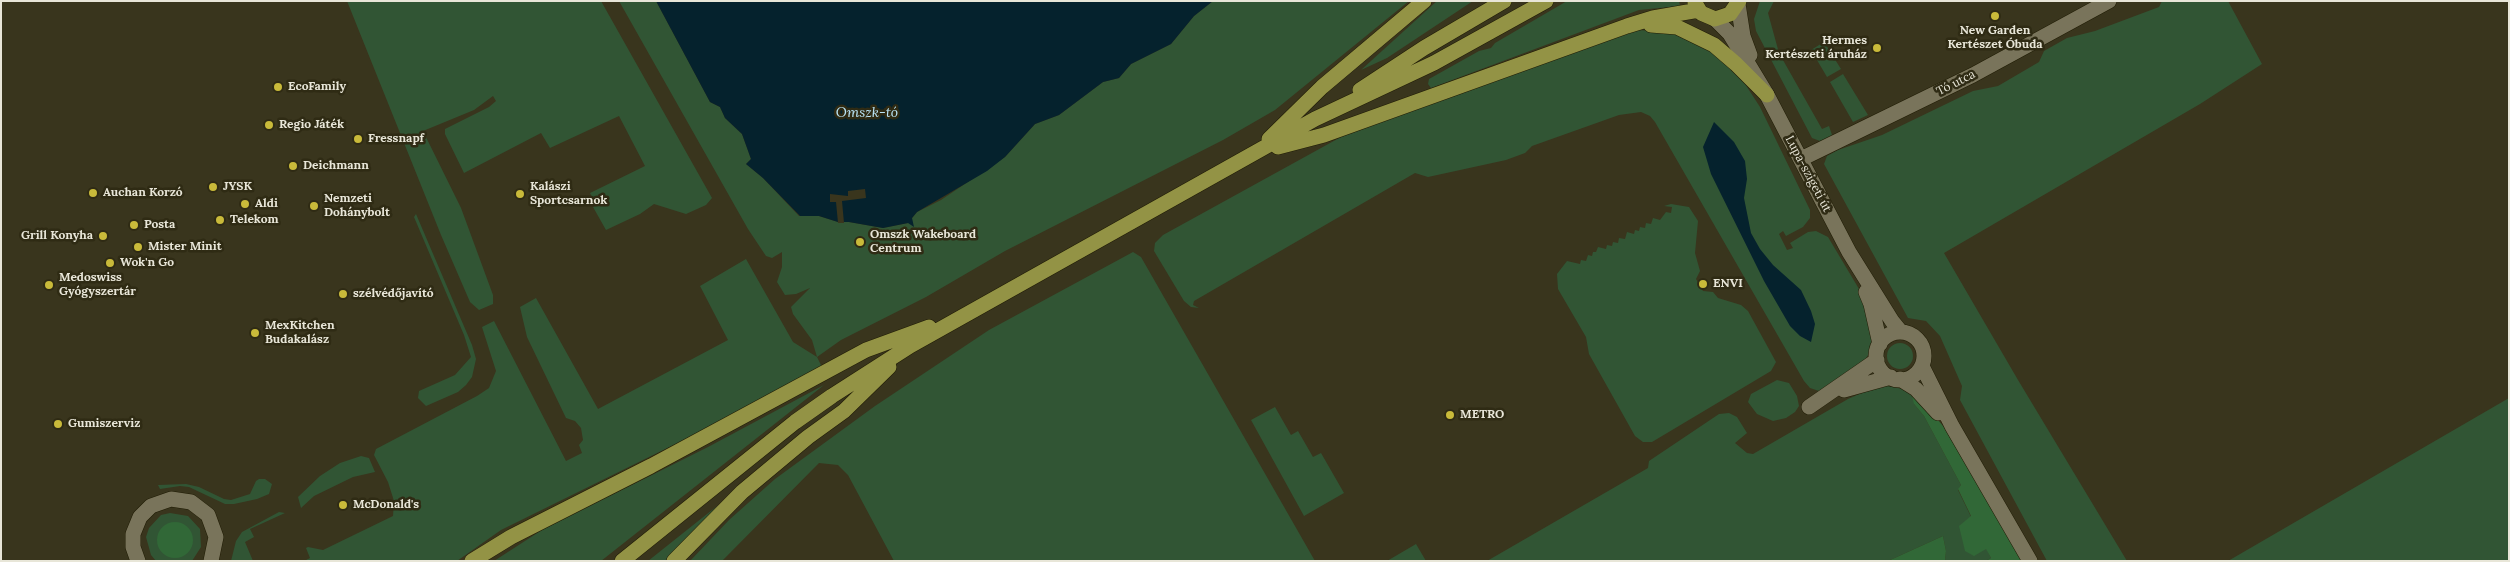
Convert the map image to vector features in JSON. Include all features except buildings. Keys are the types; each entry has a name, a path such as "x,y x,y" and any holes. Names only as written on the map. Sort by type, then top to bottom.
{"main road":[{"path":"1255,153 1322,87 1424,1"},
{"path":"622,561 795,422 910,346 1315,119 1424,48 1504,1"},
{"path":"1315,119 1434,63 1546,1"},
{"path":"1255,153 1324,135 1627,26 1697,6 1704,15 1715,19 1728,16 1738,3"},
{"path":"1627,26 1677,27 1714,45 1767,95"},
{"path":"472,561 511,537 651,466 866,350 963,315"},
{"path":"674,561 742,492 808,437 844,411 910,346"}],"street":[{"name":"Tó utca","path":"1801,159 1973,75 2109,1"},
{"name":"Lupa-szigeti út","path":"1738,3 1743,36 1767,95"},
{"name":"Lupa-szigeti út","path":"1715,19 1730,34 1767,95 1849,252 1871,304 1880,344 1877,360 1882,370 1916,389 1952,426"},
{"name":"Lupa-szigeti út","path":"1849,252 1892,321 1901,332 1916,338 1921,344 1924,350 1922,366 1952,426 2030,561"},
{"path":"1880,344 1889,335 1901,332"},
{"path":"1809,407 1828,396 1877,360"},
{"path":"1828,396 1895,378 1913,376 1922,366"},
{"path":"138,561 133,547 136,524 151,506 171,499 191,502 208,515 216,537 216,548 211,561"}],"green space":[{"path":"347,1 601,1 712,198 706,205 686,214 654,204 640,214 606,230 593,207 596,206 590,193 645,166 619,116 550,148 541,133 464,173 445,134 445,129 489,107 496,101 493,96 474,110 423,131 461,208 493,295 493,304 479,310 470,302 441,235"},
{"path":"619,1 656,1 710,102 720,107 725,118 742,134 751,159 746,164 763,178 799,216 819,216 838,222 883,228 908,223 917,212 941,200 1005,157 1035,124 1059,115 1103,82 1119,78 1131,64 1171,44 1194,16 1213,1 1409,1 1275,110 1223,140 1005,251 926,297 841,340 817,357 812,340 793,314 791,307 810,288 796,294 785,295 777,282 782,267 782,252 772,258 766,256 748,229"},
{"path":"1437,1 1473,1 1387,58 1361,70"},
{"path":"1567,1 1679,1 1680,6 1639,10 1431,88 1428,84 1429,79 1479,51 1491,48 1495,43"},
{"path":"1760,1 1774,1 1768,13 1779,53 1822,129 1829,126 1832,135 1828,138 1820,141 1812,138 1756,31 1754,19"},
{"path":"2162,1 2228,1 2262,64 2200,104 1944,253 2127,561 2047,561 1960,400 1962,386 1940,336 1926,321 1908,318 1824,164 1827,156 1838,150 1882,135 1973,91 1998,86 2039,62 2044,51 2067,38 2095,31 2159,7"},
{"path":"1636,30 1677,32 1676,35 1711,48 1736,70 1760,107 1810,210 1810,218 1803,227 1786,236 1783,231 1779,234 1787,250 1793,248 1790,243 1808,232 1816,231 1828,237 1862,294 1873,339 1868,355 1864,362 1828,387 1819,391 1810,388 1804,381 1655,122 1650,116 1641,112 1619,115 1532,146 1525,153 1506,160 1428,177 1415,173 1194,301 1193,305 1199,308 1191,307 1184,301 1154,251 1155,243 1163,235 1341,137 1570,52"},
{"path":"1824,42 1841,69 1827,77 1811,50"},
{"path":"1843,74 1868,115 1853,122 1830,82"},
{"path":"1671,204 1689,207 1698,221 1695,253 1700,271 1696,279 1703,291 1713,292 1718,298 1741,305 1748,311 1776,362 1771,371 1652,442 1643,442 1635,436 1589,354 1586,337 1558,289 1557,274 1567,261 1580,264 1581,260 1586,261 1588,255 1592,256 1598,247 1606,249 1607,245 1612,246 1613,242 1618,243 1619,238 1625,239 1627,232 1634,234 1635,230 1639,231 1640,227 1645,228 1646,223 1651,224 1653,218 1660,220 1666,212 1671,213 1672,207 1664,206"},
{"path":"416,214 472,345 476,359 472,377 466,385 458,392 426,406 418,398 419,391 455,375 471,357 464,335 414,217"},
{"path":"1133,252 1141,257 1315,561 894,561 848,475 838,465 819,463 722,561 690,561 729,520 775,479 875,406 989,330"},
{"path":"746,259 793,342 817,357 822,367 720,422 501,530 457,561 304,561 310,558 306,548 323,550 393,516 394,501 388,482 374,455 376,449 489,388 496,371 482,327 494,321 566,461 582,453 579,445 583,440 581,428 575,421 566,418 527,337 520,307 536,298 598,409 728,340 700,286"},
{"path":"1900,343 1909,347 1913,356 1909,365 1900,369 1891,365 1887,356 1891,347"},
{"path":"1777,380 1789,383 1797,396 1799,406 1795,412 1786,418 1773,421 1757,414 1748,402 1751,394"},
{"path":"824,385 601,561 494,561 542,530 708,447"},
{"path":"1888,386 1912,391 1920,398 1914,404 1924,416 1961,485 1958,490 1991,558 1986,561 1945,561 1946,551 1943,536 1888,561 1487,561 1648,468 1649,461 1719,414 1729,413 1737,417 1747,433 1735,443 1747,453 1753,454 1848,399 1873,388"},
{"path":"1912,396 1928,408 1943,426 2023,561 1986,561 1991,558 1986,549 1974,556 1965,551 1959,526 1971,516 1958,489 1961,485 1924,416 1914,404"},
{"path":"2509,398 2509,561 2228,561"},
{"path":"1275,407 1291,435 1298,431 1313,457 1321,453 1344,493 1304,516 1251,420"},
{"path":"361,456 369,458 375,472 353,477 314,496 301,508 298,497 320,476 340,463"},
{"path":"265,479 272,484 269,494 257,499 234,504 225,504 189,487 180,486 160,489 158,485 186,484 199,487 224,499 231,500 250,494 256,481"},
{"path":"725,500 665,561 648,561 707,514"},
{"path":"279,512 285,513 250,529 254,537 245,542 253,561 231,561 236,541 242,532"},
{"path":"170,513 188,516 200,529 201,547 192,561 156,561 151,555 146,537 149,528 161,515"},
{"path":"175,522 182,523 188,527 192,533 192,547 188,553 182,557 175,558 168,557 162,553 158,547 157,540 158,533 162,527 168,523"},
{"path":"1943,536 1946,551 1945,561 1888,561"},
{"path":"1416,544 1426,561 1387,561"}],"water":[{"name":"Omszk-tó","path":"656,1 1213,1 1194,16 1171,44 1131,64 1119,78 1103,82 1059,115 1035,124 1005,157 987,171 917,212 912,218 914,227 908,223 883,228 838,222 819,216 800,216 763,178 746,164 751,159 742,134 725,118 720,107 710,102"},
{"path":"1714,122 1734,142 1745,161 1747,179 1744,198 1751,233 1760,249 1773,265 1801,290 1815,324 1811,342 1800,336 1790,326 1764,281 1711,174 1703,147"}],"pier":[{"path":"865,189 866,198 842,201 844,223 838,223 836,202 830,202 830,194 848,196 848,191"}],"place":[{"name":"New Garden Kertészet Óbuda","path":"1995,16"},
{"name":"Hermes Kertészeti áruház","path":"1877,48"},
{"name":"EcoFamily","path":"278,87"},
{"name":"Regio Játék","path":"269,125"},
{"name":"Fressnapf","path":"358,139"},
{"name":"Deichmann","path":"293,166"},
{"name":"JYSK","path":"213,187"},
{"name":"Auchan Korzó","path":"93,193"},
{"name":"Kalászi Sportcsarnok","path":"520,194"},
{"name":"Aldi","path":"245,204"},
{"name":"Nemzeti Dohánybolt","path":"314,206"},
{"name":"Telekom","path":"220,220"},
{"name":"Posta","path":"134,225"},
{"name":"Grill Konyha","path":"103,236"},
{"name":"Omszk Wakeboard Centrum","path":"860,242"},
{"name":"Mister Minit","path":"138,247"},
{"name":"Wok'n Go","path":"110,263"},
{"name":"ENVI","path":"1703,284"},
{"name":"Medoswiss Gyógyszertár","path":"49,285"},
{"name":"szélvédőjavító","path":"343,294"},
{"name":"MexKitchen Budakalász","path":"255,333"},
{"name":"METRO","path":"1450,415"},
{"name":"Gumiszerviz","path":"58,424"},
{"name":"McDonald's","path":"343,505"}]}
